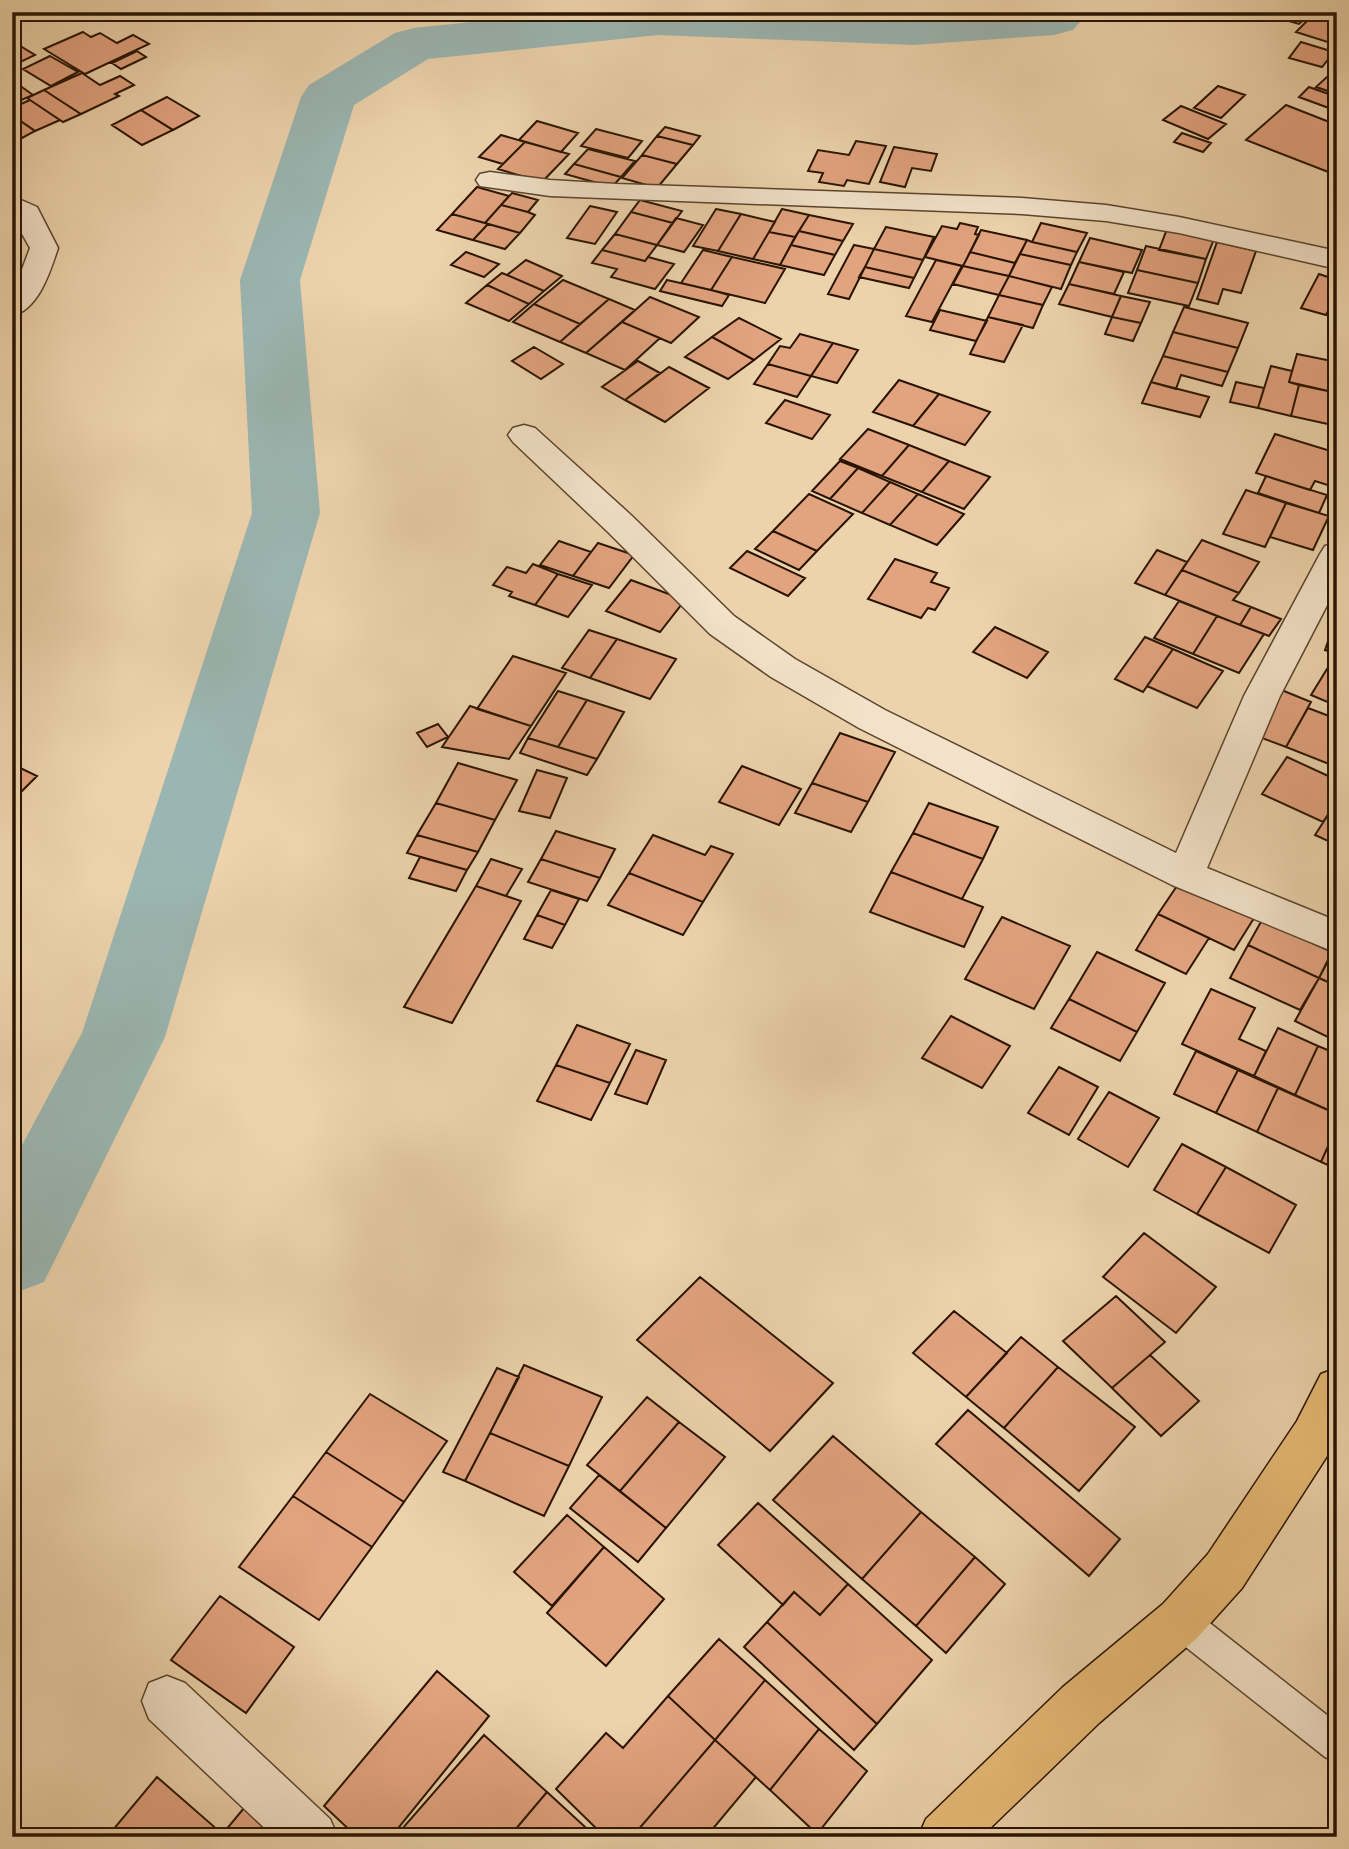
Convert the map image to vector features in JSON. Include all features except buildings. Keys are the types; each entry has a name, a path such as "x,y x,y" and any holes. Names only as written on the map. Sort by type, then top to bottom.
{"highway":[{"path":"944,1837 1081,1705 1180,1621 1225,1571 1313,1437 1337,1389"}],"street":[{"path":"490,180 550,188 616,192 1022,206 1106,213 1191,228 1337,260"},
{"path":"12,204 27,213 44,248 32,282 12,307"},
{"path":"524,435 620,524 722,625 783,668 872,719 1185,874 1337,939"},
{"path":"1185,874 1262,696 1337,554"},
{"path":"167,1701 312,1837"}],"lane":[{"path":"1180,1621 1337,1745"}],"waterway":[{"path":"12,1253 123,1037 286,513 270,280 329,97 414,44 658,19 913,29 1054,19 1063,12"}]}
